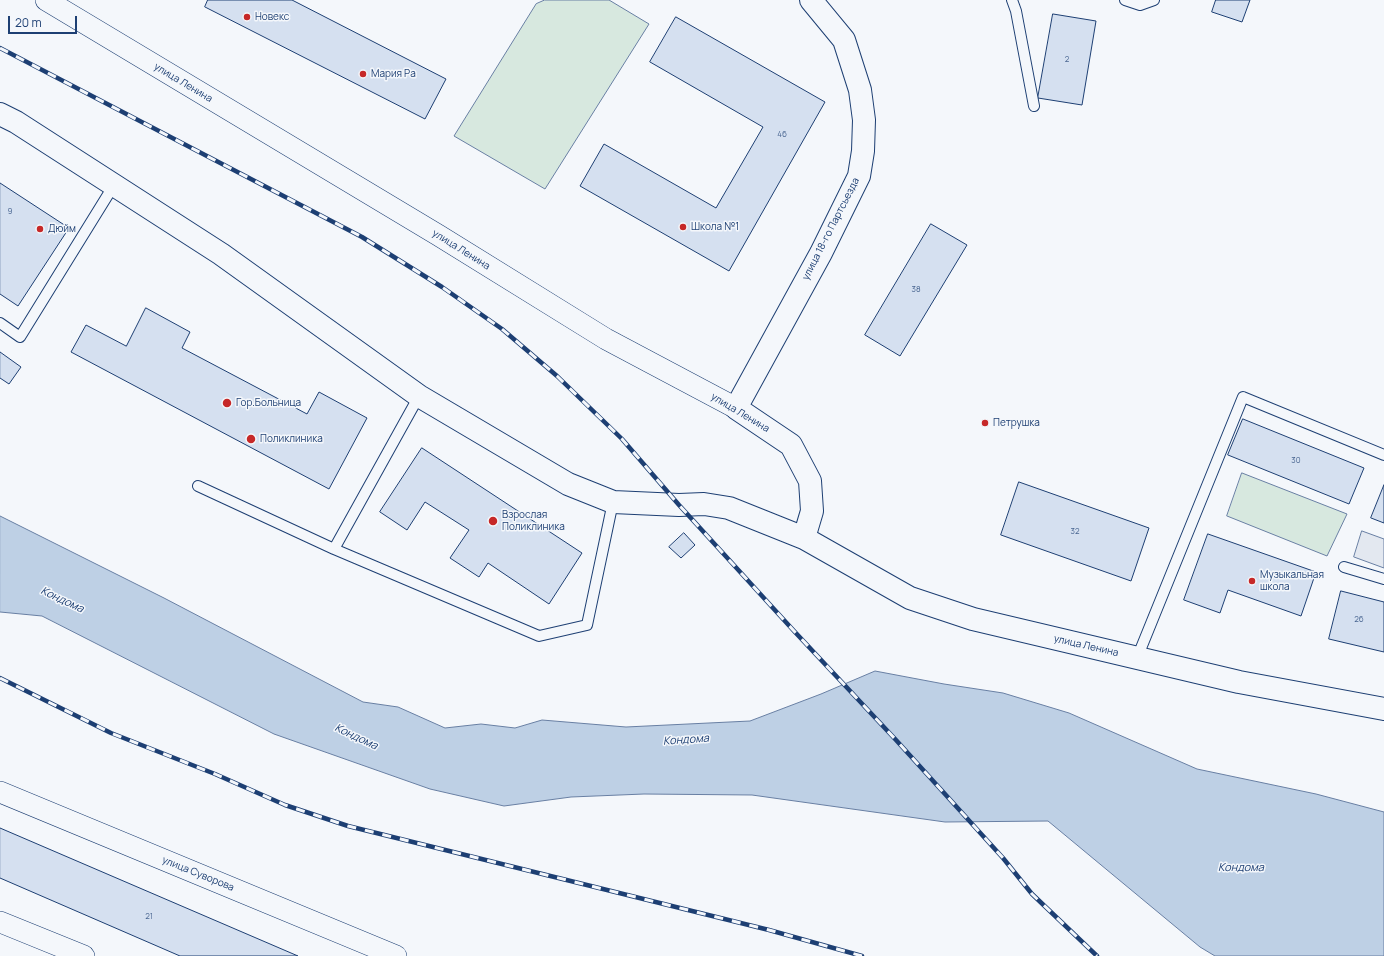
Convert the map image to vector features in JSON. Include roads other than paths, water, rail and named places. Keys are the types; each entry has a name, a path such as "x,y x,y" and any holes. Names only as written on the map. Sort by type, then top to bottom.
{"street":[{"name":"улица Ленина","path":"46,0 438,235 606,339 736,408 791,444 810,481 812,511 804,538"},
{"name":"улица 18-го Партсьезда","path":"736,408 821,253 859,176 863,151 864,120 860,90 844,40 811,0"},
{"name":"улица Ленина","path":"0,114 16,122 221,254 419,396 568,484 614,502 679,505 704,504 730,508 804,538 910,598 973,619 1239,682 1384,709"},
{"name":"улица Суворова","path":"0,792 396,956"},
{"path":"0,922 84,956"}],"lane":[{"path":"1012,0 1016,11 1034,106"},
{"path":"1125,0 1140,5 1154,0"},
{"path":"0,323 20,337 114,186"},
{"path":"334,549 419,396"},
{"path":"1138,658 1243,397 1384,455"},
{"path":"198,486 334,549 539,636 588,625 614,502"},
{"path":"1344,567 1384,579"}],"water":[{"name":"Кондома","path":"0,516 164,598 363,702 398,707 445,728 481,724 515,728 542,720 626,727 750,721 821,694 875,671 1003,693 1069,713 1197,769 1316,794 1384,812 1384,956 1215,956 1200,947 1048,821 945,822 752,795 644,794 571,797 504,806 430,789 274,734 42,616 0,612"}],"railway":[{"path":"0,48 362,237 442,287 502,329 557,376 622,439 679,505 1003,858 1032,894 1097,956"},
{"path":"0,678 111,733 215,774 285,805 348,826 769,930 862,956"}],"place":[{"name":"Новекс","path":"247,17"},
{"name":"Мария Ра","path":"363,74"},
{"name":"Школа №1","path":"683,227"},
{"name":"Дюйм","path":"40,229"},
{"name":"Гор.Больница","path":"227,403"},
{"name":"Петрушка","path":"985,423"},
{"name":"Поликлиника","path":"251,439"},
{"name":"Взрослая Поликлиника","path":"493,521"},
{"name":"Музыкальная школа","path":"1252,581"}]}
